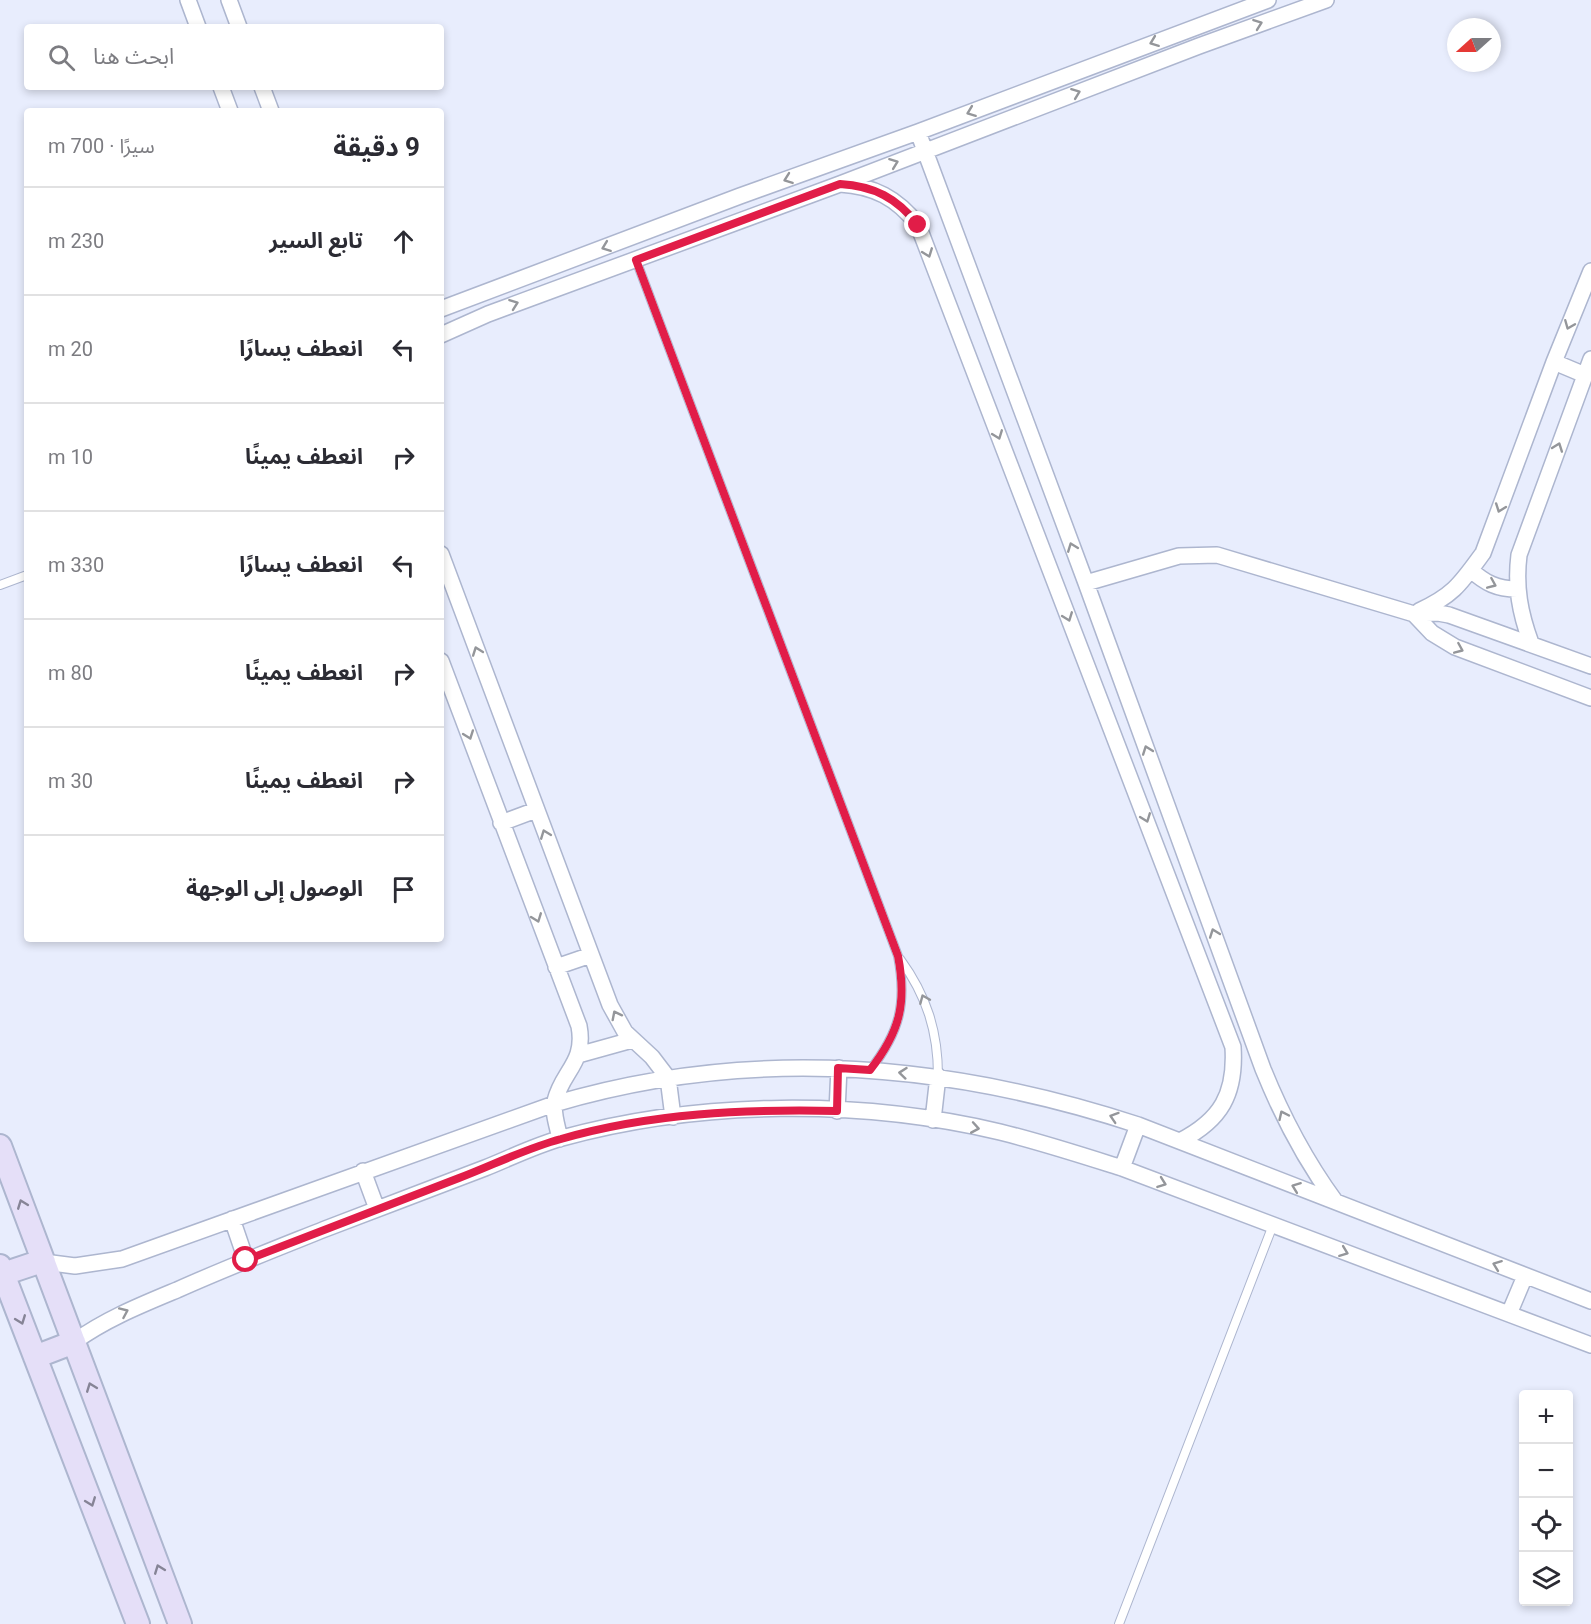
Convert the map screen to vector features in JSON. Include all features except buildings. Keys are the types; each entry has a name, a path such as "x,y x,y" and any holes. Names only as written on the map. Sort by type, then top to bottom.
{"street":[{"path":"188,0 197,24"},
{"path":"229,0 238,24"},
{"path":"444,308 1268,0"},
{"path":"444,334 488,314 1326,0"},
{"path":"1193,28 1200,46"},
{"path":"222,90 229,108"},
{"path":"263,90 270,108"},
{"path":"918,132 1086,583 1263,1069 1287,1124 1335,1202"},
{"path":"840,184 859,185 876,190 906,210 918,225 1233,1047 1234,1067 1231,1086 1224,1104 1212,1120 1180,1142"},
{"path":"1414,614 1444,599 1464,580 1483,553 1554,362 1591,271"},
{"path":"480,295 488,314"},
{"path":"1531,643 1521,616 1517,589 1519,555 1591,359"},
{"path":"1554,362 1585,375"},
{"path":"1086,583 1179,556 1217,555 1414,614 1449,615 1591,666"},
{"path":"444,563 615,1014 632,1040 652,1057 668,1078 673,1117"},
{"path":"1471,570 1491,585 1504,589 1517,589"},
{"path":"1414,614 1432,633 1455,648 1591,698"},
{"path":"444,669 579,1026 578,1055 554,1104 560,1139"},
{"path":"1104,710 1129,701"},
{"path":"501,823 536,810"},
{"path":"556,967 591,955"},
{"path":"1220,1013 1240,1005"},
{"path":"578,1055 632,1040"},
{"path":"837,1111 838,1068"},
{"path":"138,1624 2,1270 44,1262 75,1266 122,1259 363,1171 554,1104 595,1092 668,1078 747,1070 838,1068 938,1077 1042,1096 1138,1125 1591,1301"},
{"path":"933,1120 938,1077"},
{"path":"35,1357 74,1342 108,1319 246,1260 560,1139 616,1125 739,1111 837,1111 933,1120 1039,1142 1122,1168 1591,1345"},
{"path":"1122,1168 1138,1125"},
{"path":"0,1146 180,1624"},
{"path":"363,1171 377,1209"},
{"path":"232,1219 246,1260"},
{"path":"1509,1314 1525,1276"}],"lane":[{"path":"636,260 898,956 902,980 902,1004 896,1028 885,1051 870,1070"},
{"path":"0,585 24,576"},
{"path":"898,956 913,977 925,1000 938,1050 938,1077"},
{"path":"1119,1624 1273,1225"}],"route":[{"path":"246,1260 560,1139 616,1125 673,1117 782,1110 837,1111 838,1068 870,1070 885,1051 896,1028 902,1004 902,980 898,956 636,260 840,184 859,185 876,190 906,210 918,225"}]}
